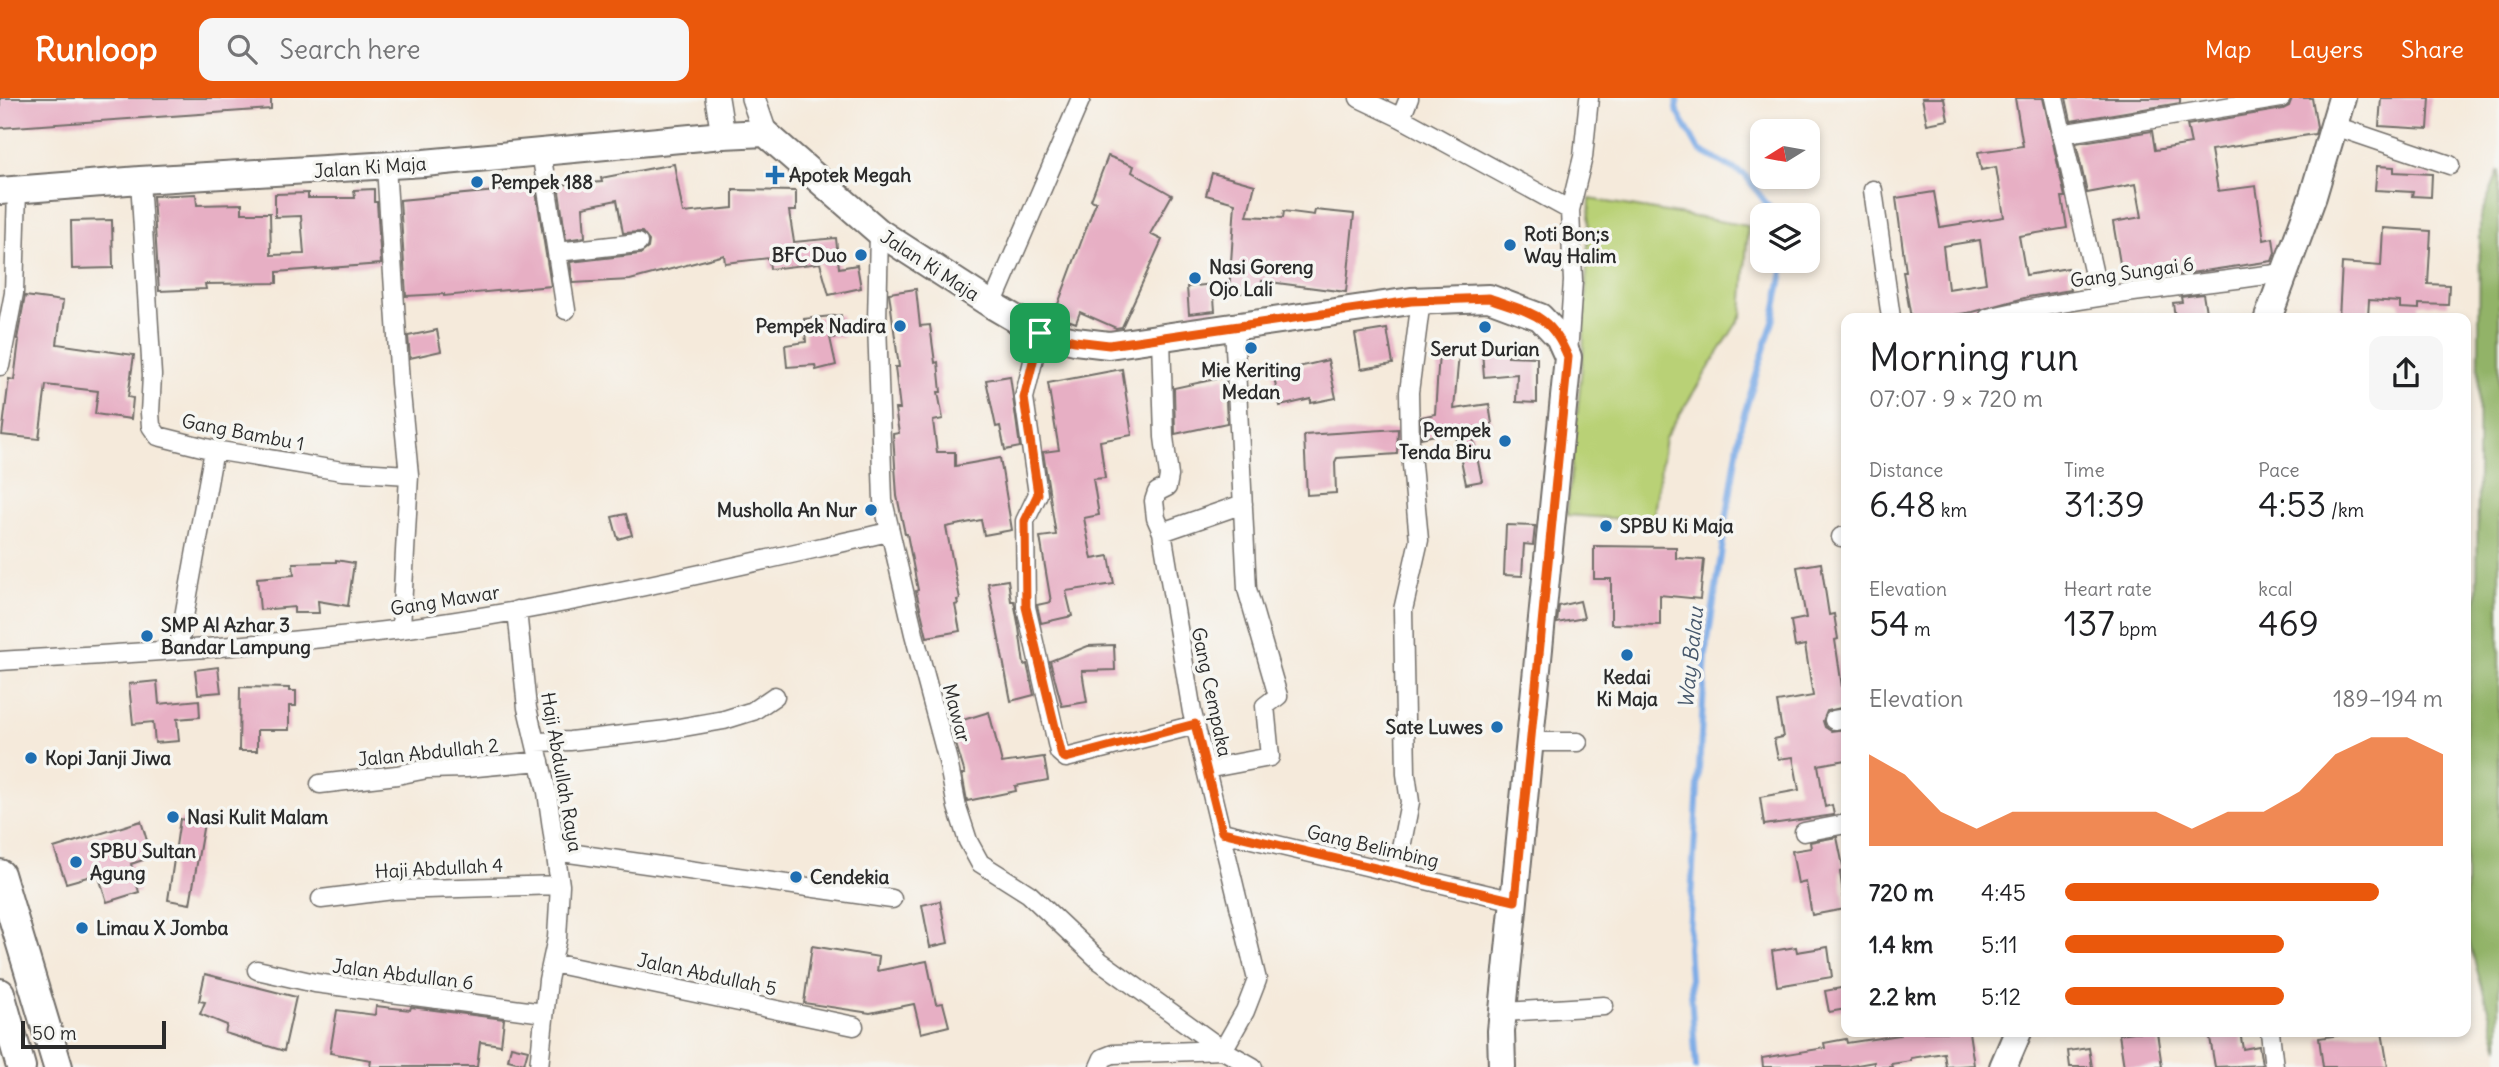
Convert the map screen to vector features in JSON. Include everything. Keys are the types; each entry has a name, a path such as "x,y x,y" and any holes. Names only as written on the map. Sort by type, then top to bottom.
{"main road":[{"path":"2271,313 2313,196 2342,98"},
{"name":"Jalan Ki Maja","path":"9,191 139,180 386,166 765,133 879,232 1040,333 1109,345 1421,300 1489,298 1540,317 1559,337 1568,357"},
{"path":"1502,1067 1503,1012 1568,357"},
{"path":"0,874 58,1067"},
{"path":"0,993 14,1064"},
{"path":"2003,1067 2016,1037"}],"street":[{"path":"716,98 723,135"},
{"path":"753,98 765,133"},
{"path":"992,305 1081,98"},
{"path":"1359,98 1570,210"},
{"path":"1401,118 1409,98"},
{"path":"1568,357 1573,271 1570,210 1583,157 1589,98"},
{"path":"2054,98 2099,297"},
{"path":"2061,134 2281,98"},
{"path":"2335,126 2450,165"},
{"path":"541,152 566,310"},
{"path":"386,166 399,370 409,475 401,628"},
{"name":"Gang Bambu 1","path":"139,180 152,374 151,426 158,436 214,450 342,471 409,475"},
{"path":"1873,190 1890,313"},
{"path":"0,366 14,293 9,191"},
{"name":"Mawar","path":"879,232 877,275 883,501 957,807 968,841 980,863 1029,894 1100,961 1223,1050 1253,1067"},
{"path":"557,251 638,243"},
{"name":"Gang Sungai 6","path":"2009,313 2099,297 2283,273"},
{"path":"1396,873 1410,802 1406,774 1403,610 1419,540 1410,443 1409,392 1421,300"},
{"path":"1206,769 1270,757 1265,706 1278,696 1247,589 1234,327"},
{"path":"1040,333 1024,398 1038,494 1025,521 1026,607 1059,752 1066,758 1195,724"},
{"name":"Gang Cempaka","path":"1161,338 1164,437 1169,476 1167,487 1157,492 1154,501 1162,532 1195,724 1257,980 1245,1011 1223,1050"},
{"path":"178,650 214,450"},
{"path":"1162,532 1242,504"},
{"name":"Gang Mawar","path":"0,661 178,650 401,628 615,593 889,532"},
{"name":"Haji Abdullah Raya","path":"517,610 527,708 547,792 560,885 539,1067"},
{"path":"536,742 584,740 724,720 753,710 775,696"},
{"path":"1531,742 1578,742"},
{"name":"Jalan Abdullah 2","path":"320,784 427,769 540,761"},
{"path":"1804,832 1841,825"},
{"name":"Gang Belimbing","path":"1222,832 1515,901"},
{"path":"555,851 892,898"},
{"name":"Haji Abdullah 4","path":"321,899 393,890 560,885"},
{"name":"Jalan Abdullah 5","path":"552,963 854,1026"},
{"name":"Jalan Abdullan 6","path":"257,970 315,984 544,1013"},
{"path":"1503,1012 1604,1006"},
{"path":"2271,1037 2274,1067"},
{"path":"1099,1067 1102,1058 1113,1054 1223,1050"}],"green space":[{"path":"2499,170 2499,1048 2471,949 2471,663 2477,592 2480,217"},
{"path":"1590,199 1748,226 1742,315 1665,438 1653,521 1567,515 1583,356"}],"building":[{"path":"0,98 271,98 271,109 0,128"},
{"path":"1922,98 1944,98 1948,120 1927,124"},
{"path":"2015,98 2043,98 2065,197 2062,197 2067,228 2019,236 2026,275 2068,268 2071,290 2028,297 1966,313 1910,313 1896,198 1934,192 1940,227 2004,217 1996,167 1981,170 1978,152 2023,146","holes":["1980,240 1986,283 1948,289 1943,246"]},
{"path":"2066,98 2180,98 2180,103 2071,121"},
{"path":"2292,98 2312,98 2317,127 2315,134 2211,150 2218,191 2256,186 2264,240 2273,238 2275,253 2272,261 2123,281 2113,222 2142,217 2136,184 2087,193 2076,143 2152,131 2155,150 2191,144 2187,125 2283,109 2289,106"},
{"path":"2381,98 2430,98 2428,129 2379,126"},
{"path":"1108,156 1134,166 1132,172 1172,195 1150,234 1162,240 1122,327 1116,328 1080,312 1076,323 1054,315 1096,202 1091,200"},
{"path":"674,164 683,213 733,208 733,190 796,191 796,211 789,211 794,242 836,238 839,268 857,265 861,288 829,295 820,263 770,269 769,258 725,263 724,255 630,280 573,283 570,262 640,254 648,248 649,241 642,232 623,233 617,200 583,207 585,237 566,240 558,185 602,182 601,178"},
{"path":"2377,166 2394,167 2394,172 2432,174 2431,197 2412,196 2413,192 2375,190"},
{"path":"1212,173 1255,185 1247,216 1283,218 1284,211 1314,215 1315,210 1354,214 1346,292 1262,281 1261,294 1229,292 1235,203 1206,195"},
{"path":"534,179 551,286 444,296 406,296 400,200 507,190 506,181"},
{"path":"374,189 381,264 277,272 277,283 205,284 206,289 159,291 153,196 196,194 197,205 242,204 242,213 270,213 271,255 304,254 301,216 275,217 275,194 308,193 308,198 355,198 354,190"},
{"path":"112,220 113,268 72,269 71,221"},
{"path":"2383,228 2431,231 2428,284 2449,285 2448,305 2419,304 2419,309 2400,308 2400,302 2369,300 2368,313 2339,313 2342,263 2381,266"},
{"path":"1213,284 1215,311 1189,314 1187,287"},
{"path":"916,289 920,326 930,325 935,363 938,362 941,392 938,392 943,419 933,421 937,452 955,452 955,466 1000,458 1012,530 984,535 981,520 946,527 960,599 955,605 960,631 927,637 897,496 893,434 899,433 895,409 900,409 895,367 899,367 889,293"},
{"path":"2203,294 2206,313 2174,313 2173,303 2182,302 2181,297"},
{"path":"25,296 63,301 57,344 134,355 128,397 133,398 131,419 95,414 98,391 46,385 39,439 2,435 9,379 14,380 17,339"},
{"path":"841,315 843,337 830,338 836,365 816,370 815,365 787,367 785,345 806,342 804,319"},
{"path":"1387,329 1393,364 1361,369 1355,334"},
{"path":"437,330 441,351 410,358 408,336"},
{"path":"1508,349 1508,356 1537,357 1537,403 1516,402 1517,374 1484,377 1482,351"},
{"path":"1439,353 1459,354 1454,409 1489,404 1492,424 1471,428 1482,481 1466,484 1455,431 1421,438 1421,417 1435,414"},
{"path":"1328,360 1336,398 1311,403 1311,399 1280,406 1273,373"},
{"path":"1122,369 1132,435 1100,441 1105,478 1093,479 1099,515 1084,518 1092,559 1109,556 1114,584 1066,591 1072,616 1041,623 1037,605 1051,602 1040,537 1056,535 1043,452 1059,450 1048,383"},
{"path":"1010,376 1020,447 1005,450 1000,426 996,427 986,380"},
{"path":"1225,377 1227,423 1175,434 1174,388"},
{"path":"1398,429 1397,454 1337,458 1336,493 1307,495 1304,435"},
{"path":"626,514 632,535 618,539 612,517"},
{"path":"1506,525 1535,526 1533,545 1524,544 1522,576 1504,575"},
{"path":"1594,546 1676,547 1676,558 1704,560 1700,599 1660,595 1660,625 1611,624 1611,579 1594,579"},
{"path":"336,560 354,563 348,606 318,601 319,613 294,613 294,607 260,610 257,578 294,575 293,563"},
{"path":"1821,563 1829,615 1834,614 1838,639 1835,640 1841,680 1841,708 1827,711 1823,721 1825,727 1831,731 1841,730 1841,761 1818,765 1825,807 1832,805 1834,815 1764,825 1760,797 1799,790 1793,757 1778,759 1774,739 1783,737 1777,702 1813,696 1805,645 1795,647 1791,621 1806,618 1797,567"},
{"path":"1008,580 1024,665 1027,664 1034,695 1011,701 988,583"},
{"path":"1580,601 1584,618 1557,623 1559,606"},
{"path":"1114,645 1115,670 1082,671 1087,702 1062,706 1050,661 1088,646"},
{"path":"218,667 221,692 198,694 195,670"},
{"path":"157,681 159,704 199,700 200,717 177,719 179,741 155,743 153,722 133,724 129,684"},
{"path":"240,687 289,688 289,691 296,691 296,706 289,706 289,730 257,730 257,751 239,751"},
{"path":"989,712 1002,763 1044,757 1048,780 1015,786 1016,791 967,801 962,774 965,774 950,724"},
{"path":"180,819 204,823 190,904 168,900"},
{"path":"141,821 152,857 131,864 139,892 107,902 98,874 66,883 54,848"},
{"path":"1837,837 1841,856 1841,910 1812,915 1806,882 1798,884 1792,851 1811,848 1810,842"},
{"path":"940,901 948,943 930,947 922,905"},
{"path":"812,946 879,957 877,971 927,961 936,1004 943,1003 949,1026 921,1033 914,1004 870,1013 804,1003"},
{"path":"1796,947 1797,952 1828,947 1832,977 1777,986 1772,951"},
{"path":"205,974 296,997 284,1051 225,1033 227,1025 200,1014 205,1002 199,1001"},
{"path":"1841,988 1841,1010 1829,1012 1825,991"},
{"path":"376,1006 410,1010 411,1007 504,1019 501,1045 480,1042 477,1067 370,1067 371,1060 330,1053 337,1010 375,1015"},
{"path":"1887,1037 1970,1037 1974,1065 1946,1067 1944,1053 1911,1058 1911,1061 1891,1064 1892,1067 1874,1067 1874,1062 1846,1067 1763,1067 1762,1058 1825,1048 1824,1043 1846,1039 1847,1043"},
{"path":"2119,1037 2158,1037 2162,1067 2124,1067"},
{"path":"2210,1037 2241,1037 2243,1049 2259,1046 2262,1065 2215,1067"},
{"path":"2383,1037 2388,1067 2323,1067 2319,1038"},
{"path":"511,1046 528,1050 524,1064 508,1060"},
{"path":"2089,1048 2092,1067 2070,1067 2068,1051"}],"waterway":[{"name":"Way Balau","path":"1678,98 1676,109 1699,150 1745,175 1766,203"},
{"name":"Way Balau","path":"1696,1067 1688,948 1706,654 1741,424 1774,318 1783,273"}],"place":[{"name":"Apotek Megah","path":"775,175"},
{"name":"Pempek 188","path":"477,182"},
{"name":"Roti Bon;s Way Halim","path":"1510,245"},
{"name":"BFC Duo","path":"861,255"},
{"name":"Nasi Goreng Ojo Lali","path":"1195,278"},
{"name":"Pempek Nadira","path":"900,326"},
{"name":"Serut Durian","path":"1485,327"},
{"name":"Mie Keriting Medan","path":"1251,348"},
{"name":"Pempek Tenda Biru","path":"1505,441"},
{"name":"Musholla An Nur","path":"871,510"},
{"name":"SPBU Ki Maja","path":"1606,526"},
{"name":"SMP Al Azhar 3 Bandar Lampung","path":"147,636"},
{"name":"Kedai Ki Maja","path":"1627,655"},
{"name":"Sate Luwes","path":"1497,727"},
{"name":"Kopi Janji Jiwa","path":"31,758"},
{"name":"Nasi Kulit Malam","path":"173,817"},
{"name":"SPBU Sultan Agung","path":"76,862"},
{"name":"Cendekia","path":"796,877"},
{"name":"Limau X Jomba","path":"82,928"}],"route":[{"path":"1489,298 1540,317 1559,337 1568,357 1515,901 1222,832 1195,724 1066,758 1062,756 1026,607 1025,521 1038,494 1024,398 1040,333 1109,345 1411,301 1489,298"}]}
